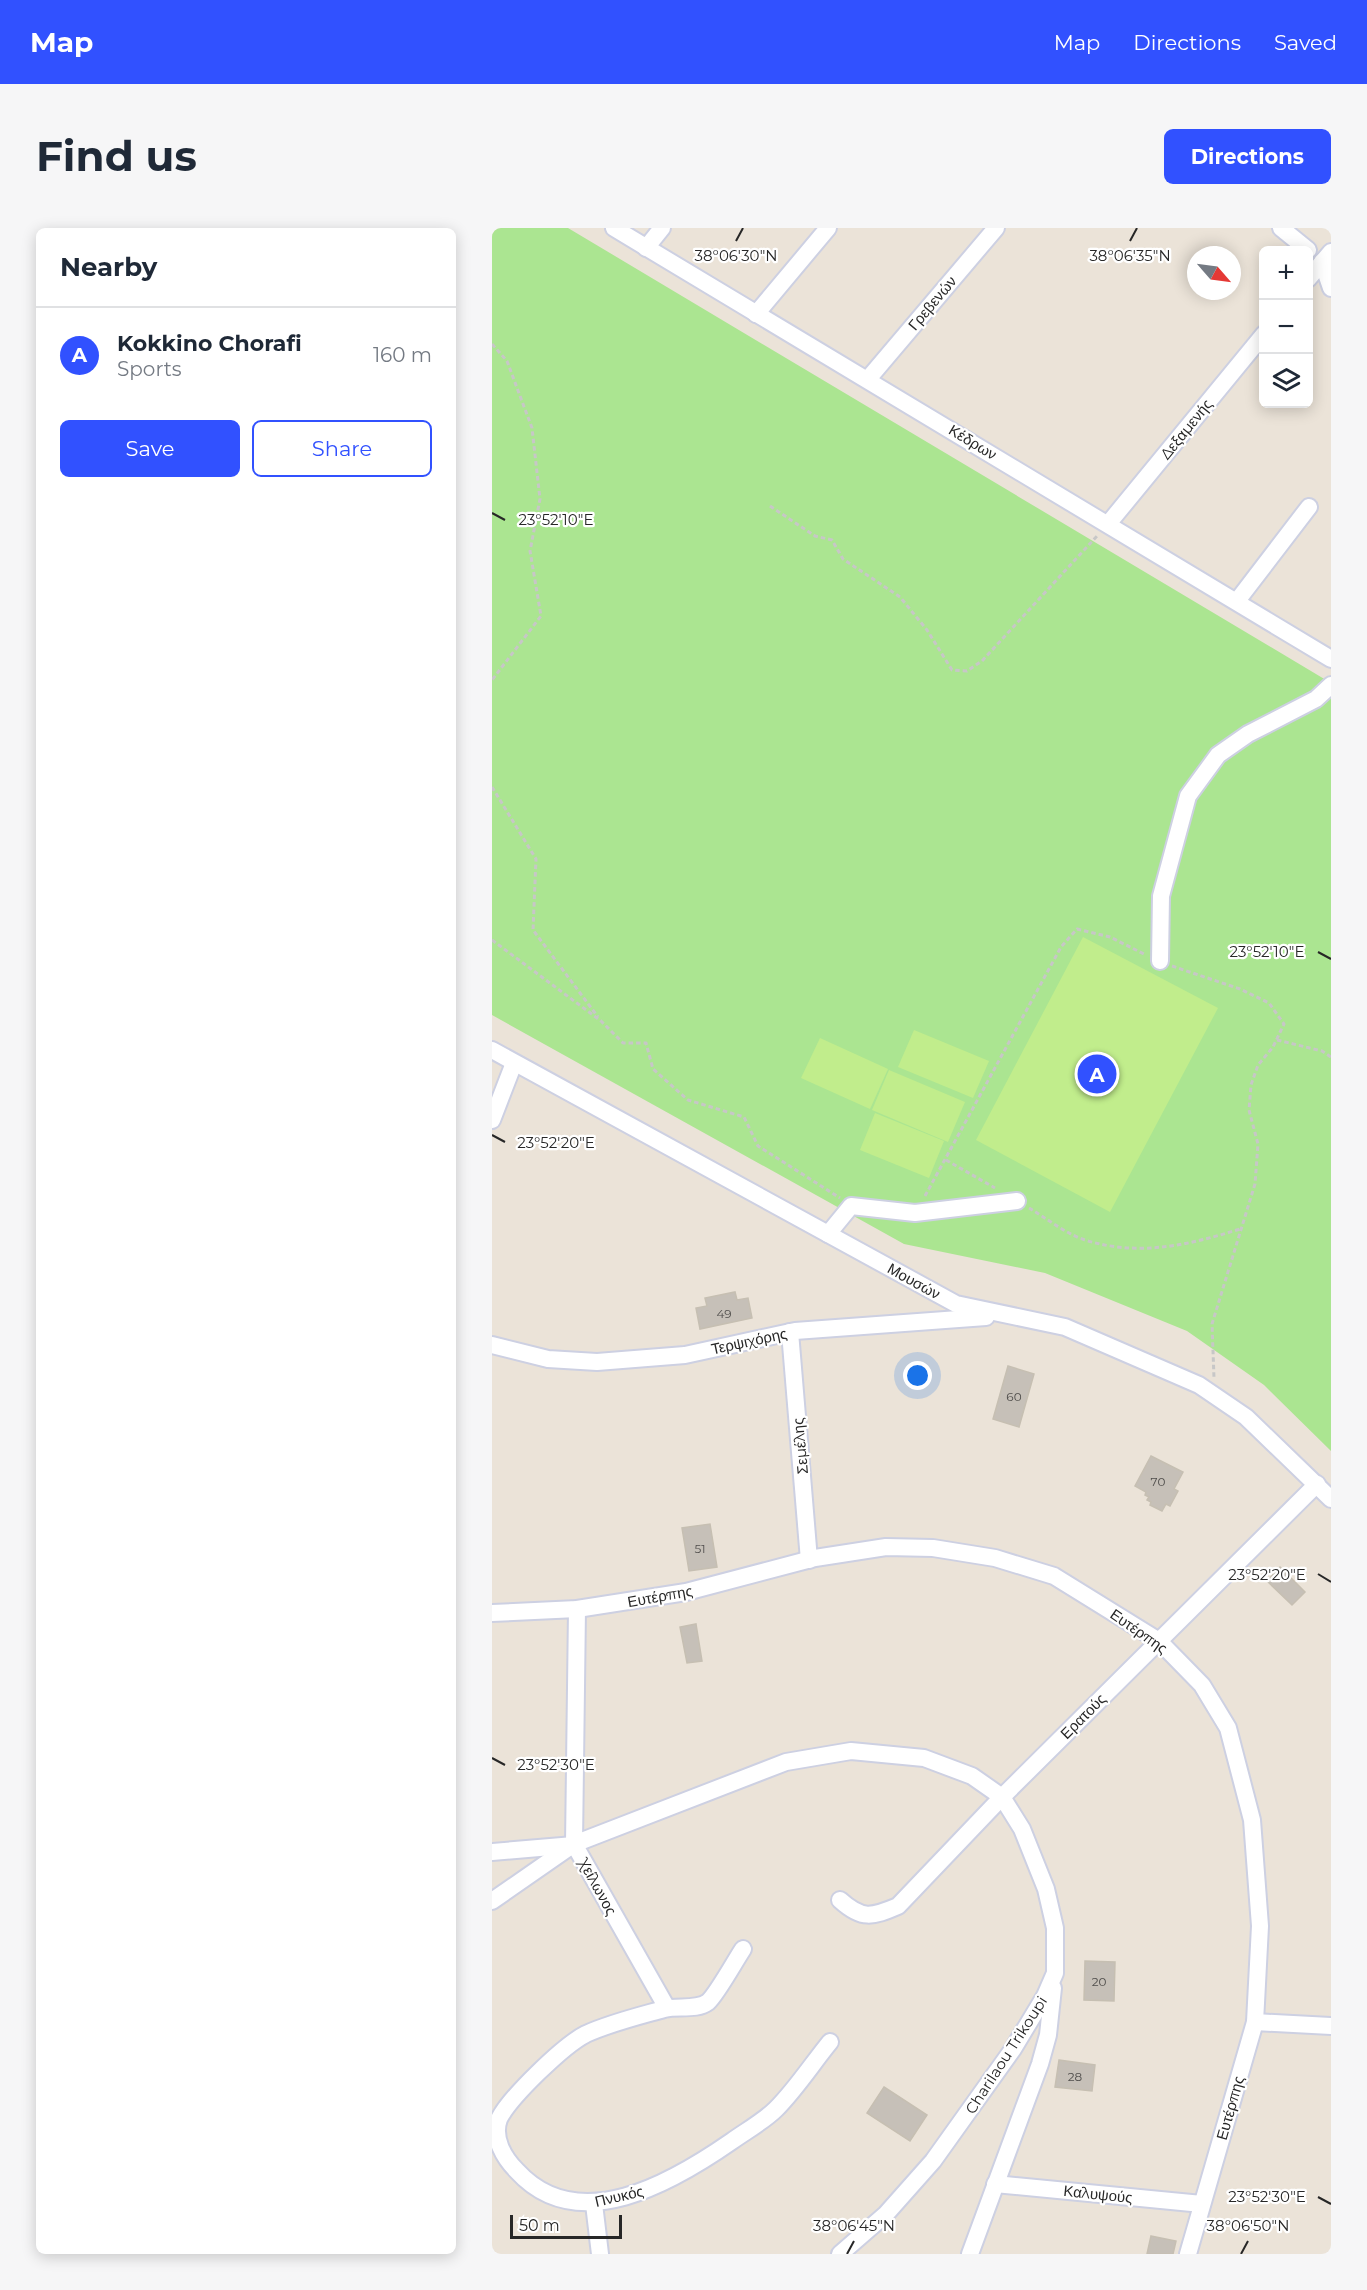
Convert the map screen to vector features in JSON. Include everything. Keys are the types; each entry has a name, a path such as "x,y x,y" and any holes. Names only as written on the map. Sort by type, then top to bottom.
{"street":[{"name":"Κέδρων","path":"614,228 1331,659"},
{"path":"646,248 662,228"},
{"path":"756,314 828,228"},
{"name":"Γρεβενών","path":"868,379 996,228"},
{"path":"1281,228 1302,246"},
{"path":"1313,253 1328,260"},
{"path":"1313,274 1328,260"},
{"path":"1328,260 1331,288"},
{"name":"Δεξαμενής","path":"1108,524 1259,339"},
{"path":"1237,601 1309,507"},
{"path":"1160,961 1161,896 1188,796 1218,755 1248,734 1316,699 1331,685"},
{"name":"Μουσών","path":"492,1050 828,1234 954,1311"},
{"path":"492,1120 514,1063"},
{"path":"828,1234 851,1206 915,1214 1017,1201"},
{"name":"Τερψιχόρης","path":"492,1345 548,1359 597,1362 685,1355 790,1332 954,1311 1008,1316 1065,1327 1199,1385 1214,1396"},
{"name":"Σεμέλης","path":"790,1332 810,1560"},
{"path":"1214,1396 1246,1417 1331,1499"},
{"name":"Ερατούς","path":"840,1900 855,1913 876,1916 898,1906 1002,1797 1317,1484"},
{"name":"Ευτέρπης","path":"492,1613 577,1609 686,1592 810,1560 886,1547 933,1548 995,1558 1054,1576 1159,1641 1202,1685 1228,1728 1252,1820 1260,1926 1255,2022 1188,2254"},
{"name":"Χείλωνος","path":"577,1609 574,1845 667,2008"},
{"name":"Charilaou Trikoupi","path":"492,1901 574,1845 786,1762 851,1751 924,1758 972,1776 1002,1797 1022,1829 1046,1889 1055,1928 1055,1973 1045,1996 1013,2049 939,2153 886,2214 840,2254"},
{"path":"492,1852 574,1845"},
{"name":"Πνυκός","path":"743,1949 708,2002 692,2007 667,2008 585,2035 532,2078 498,2121 499,2147 526,2182 548,2196 594,2204 658,2187 712,2155 775,2110 830,2042"},
{"path":"970,2254 1040,2064 1048,2035 1055,1973"},
{"path":"1255,2022 1331,2026"},
{"name":"Καλυψούς","path":"995,2184 1202,2204"},
{"path":"594,2204 600,2254"}],"path":[{"path":"492,344 507,361 532,428 540,499 530,551 541,616 492,680"},
{"path":"770,506 816,536 832,540 843,559 900,597 927,630 952,670 967,670 982,661 1108,524"},
{"path":"492,787 536,859 533,930 601,1021 623,1043 646,1043 653,1069 688,1100 744,1117 758,1146 851,1206"},
{"path":"915,1214 1061,947 1077,928 1110,938 1160,961 1240,989 1269,1003 1284,1024 1277,1040 1258,1065 1251,1085 1249,1110 1258,1144 1255,1184 1212,1324 1214,1396"},
{"path":"492,940 601,1021"},
{"path":"1277,1040 1322,1051 1331,1057"},
{"path":"945,1160 1084,1240 1135,1248 1184,1246 1240,1229"}],"green space":[{"path":"492,228 568,228 1331,683 1331,1451 1264,1385 1187,1331 1045,1273 904,1244 492,1015"},
{"path":"1083,937 1218,1008 1110,1212 976,1140"},
{"path":"914,1030 989,1061 973,1098 898,1067"},
{"path":"820,1038 888,1069 870,1109 801,1078"},
{"path":"889,1070 965,1102 948,1142 872,1110"},
{"path":"875,1113 944,1141 929,1178 860,1150"}],"building":[{"path":"735,1292 737,1300 748,1298 752,1318 700,1329 696,1308 707,1306 705,1298"},
{"path":"1008,1366 1034,1374 1019,1427 993,1419"},
{"path":"1151,1456 1183,1472 1174,1489 1178,1491 1170,1506 1166,1504 1162,1511 1150,1505 1151,1502 1147,1500 1149,1497 1145,1495 1146,1492 1135,1486"},
{"path":"710,1524 717,1567 689,1571 682,1528"},
{"path":"1280,1567 1305,1592 1292,1605 1267,1581"},
{"path":"696,1624 702,1661 687,1663 680,1627"},
{"path":"1085,1961 1115,1962 1114,2001 1084,2000"},
{"path":"1059,2060 1095,2065 1092,2091 1055,2087"},
{"path":"884,2087 927,2115 910,2141 867,2113"},
{"path":"1151,2236 1176,2241 1173,2254 1147,2254"}],"place":[{"name":"Kokkino Chorafi","path":"1097,1074"}]}
